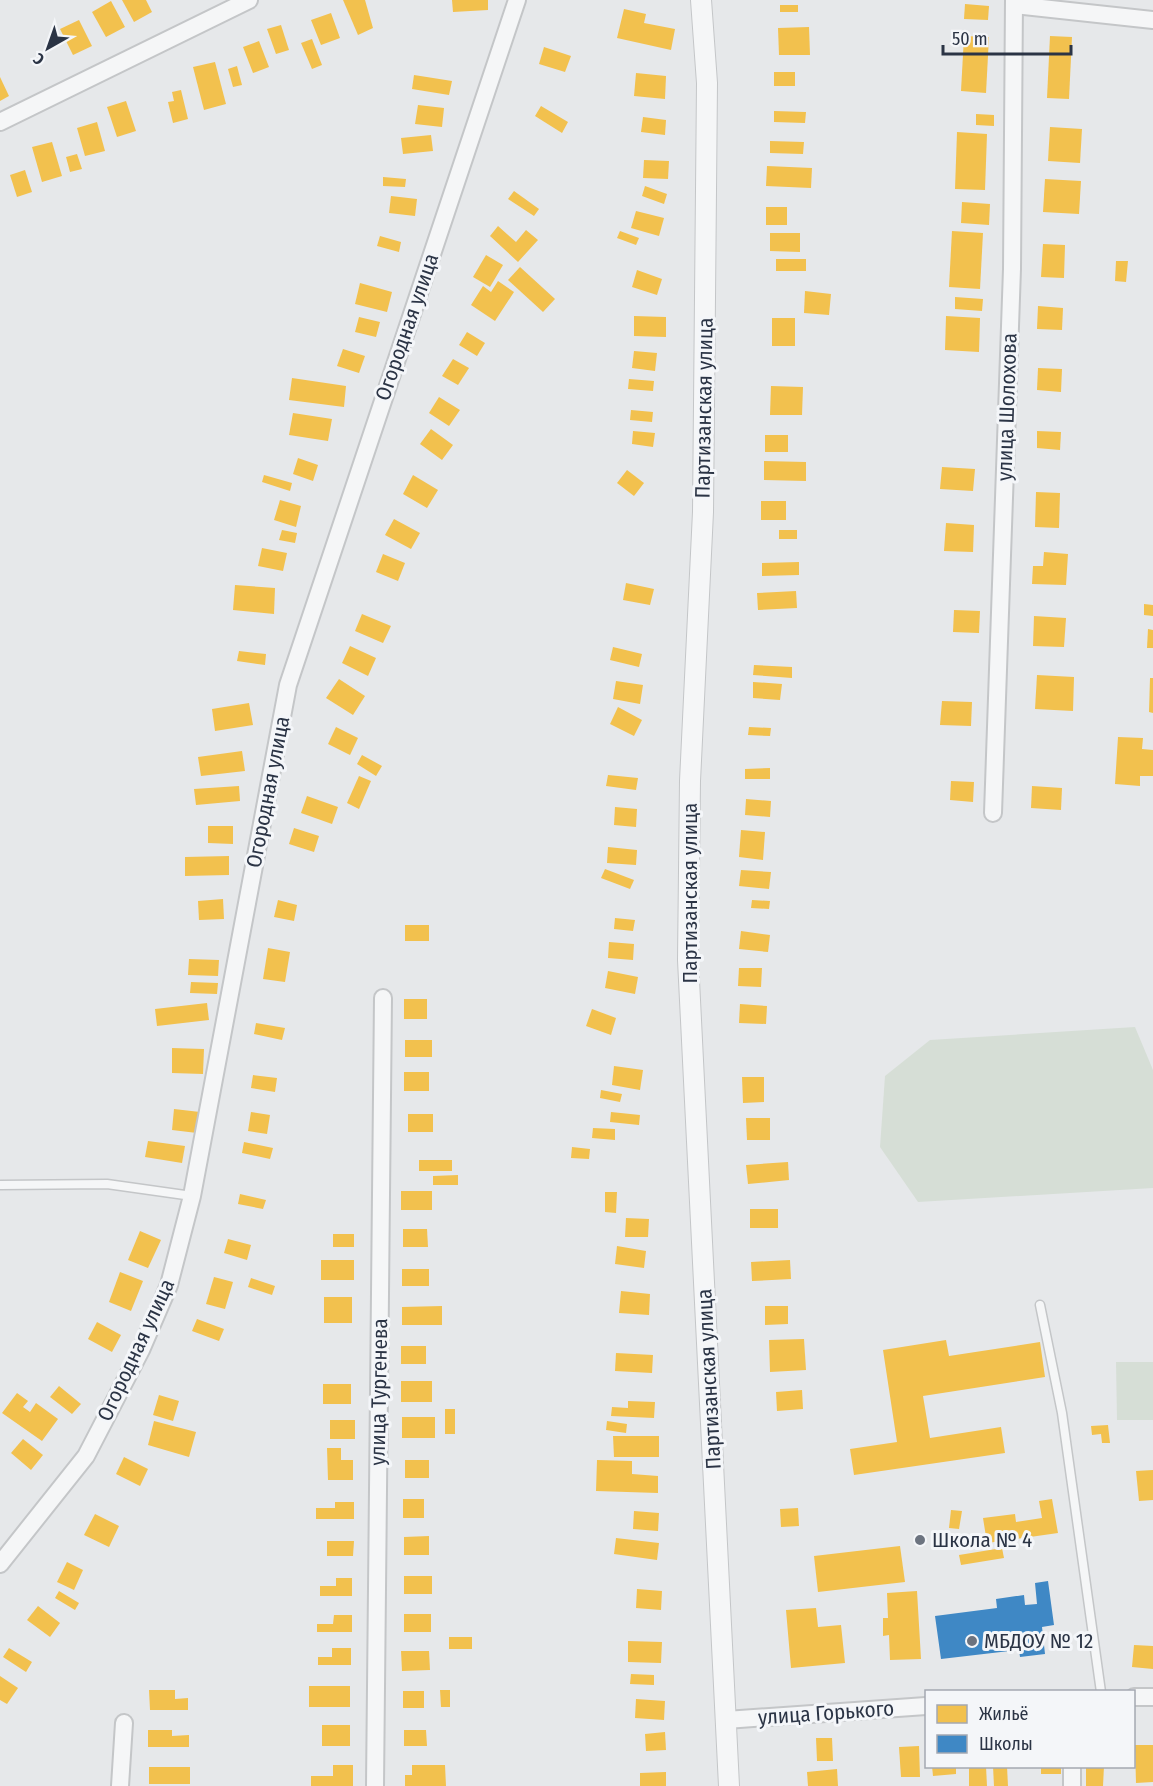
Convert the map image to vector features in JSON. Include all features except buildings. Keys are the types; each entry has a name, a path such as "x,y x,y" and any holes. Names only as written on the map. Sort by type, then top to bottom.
{"street":[{"path":"0,122 249,0"},
{"name":"Огородная улица","path":"0,1564 86,1456 130,1371 169,1285 192,1196 288,685 517,0"},
{"name":"Партизанская улица","path":"702,0 707,83 703,512 690,781 687,960 729,1786"},
{"path":"1014,2 1153,20"},
{"name":"улица Шолохова","path":"993,813 1012,269 1014,2"},
{"name":"улица Тургенева","path":"375,1786 382,998"},
{"path":"1135,1697 1153,1697"},
{"name":"улица Горького","path":"726,1720 925,1706"},
{"path":"120,1786 124,1723"},
{"path":"1072,1768 1072,1786"}],"lane":[{"path":"0,1185 107,1184 192,1196"},
{"path":"1040,1305 1062,1413 1101,1690"}],"shaded area":[{"path":"1135,1027 1153,1070 1153,1188 918,1202 880,1147 885,1076 930,1040"},
{"path":"1116,1362 1153,1362 1153,1420 1117,1420"}],"place":[{"name":"Школа № 4","path":"920,1540"},
{"name":"МБДОУ № 12","path":"972,1641"}]}
